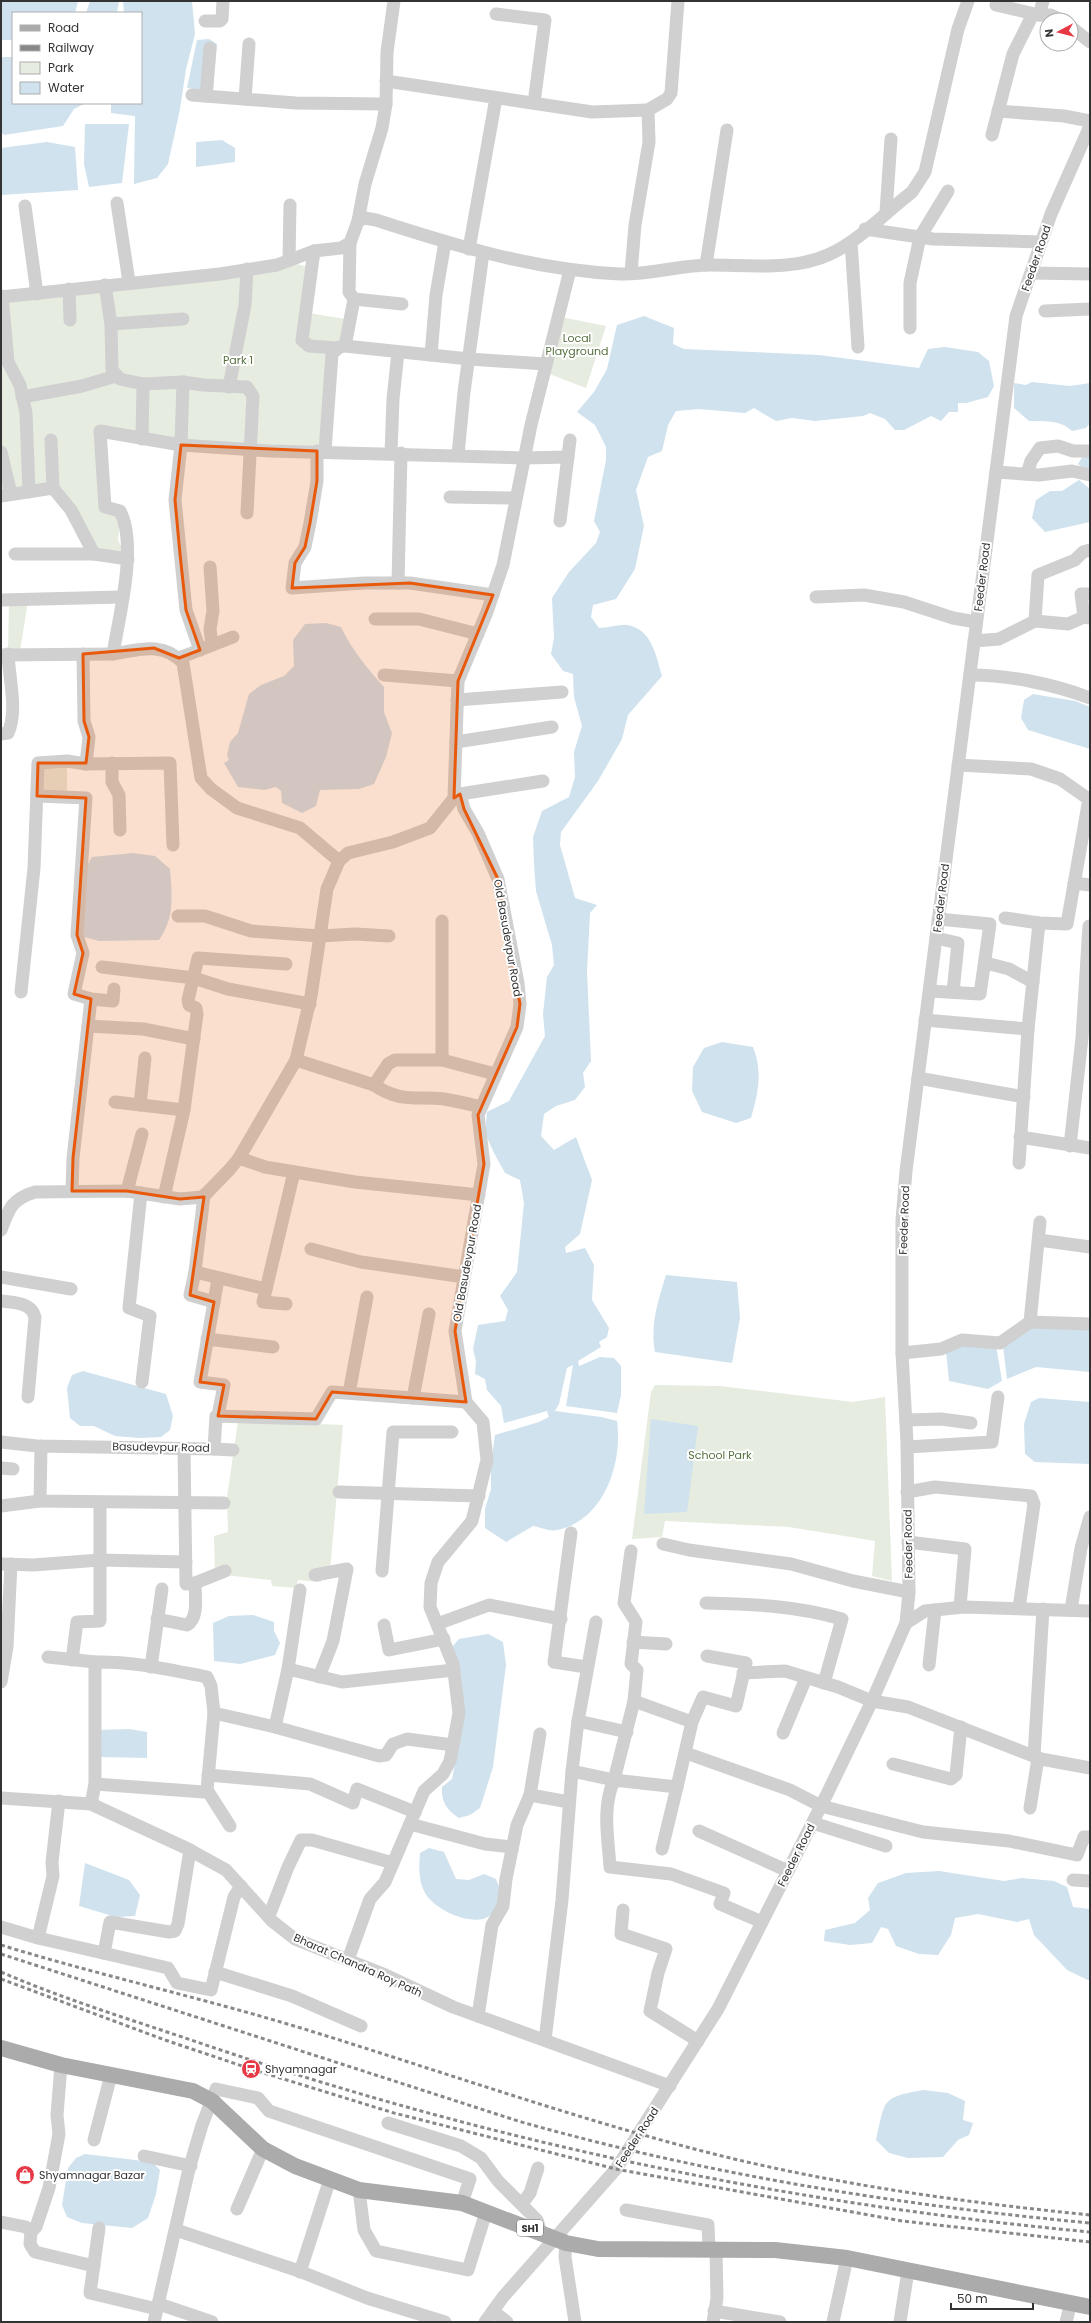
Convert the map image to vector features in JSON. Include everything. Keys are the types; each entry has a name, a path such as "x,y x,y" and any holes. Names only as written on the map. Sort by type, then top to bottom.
{"main road":[{"name":"SH1","path":"1,2048 61,2065 193,2091 212,2101 263,2149 295,2166 359,2190 462,2203 554,2238 598,2249 775,2250 847,2258 1090,2307"}],"street":[{"path":"205,21 220,21 222,19 223,1"},
{"path":"394,1 390,26 386,104 382,128 365,184 358,221 350,243 349,292 354,299 402,304"},
{"path":"386,81 592,112 648,110 667,99 671,93 678,1"},
{"path":"358,221 365,218 376,220 483,254 570,270 630,273 706,265 806,262 829,254 851,242 912,192 925,172 958,29 968,1"},
{"path":"992,136 1013,54 1043,1"},
{"path":"996,5 1039,14"},
{"path":"496,14 545,20 534,104"},
{"path":"1079,33 1090,42"},
{"path":"245,99 249,44"},
{"path":"206,96 210,48"},
{"path":"192,95 330,105 386,104"},
{"path":"469,249 496,98"},
{"path":"630,273 635,225 649,142 648,110"},
{"path":"998,111 1064,116 1090,120"},
{"name":"Feeder Road","path":"485,2322 554,2238 616,2169 718,2009 813,1823 872,1701 906,1623 909,1592 907,1447 902,1353 902,1220 906,1171 1016,316 1051,214 1090,126"},
{"path":"706,265 727,130"},
{"path":"886,212 891,139"},
{"path":"910,328 910,283 920,237 948,191"},
{"path":"117,203 129,282"},
{"path":"289,260 290,205"},
{"path":"24,206 37,294"},
{"path":"865,229 920,237 1041,242"},
{"path":"431,355 436,295 445,242"},
{"path":"851,242 858,348"},
{"path":"29,492 28,430 20,385 8,362 2,297 247,270 278,265 314,252 341,248 350,243"},
{"path":"314,252 302,340 309,346 341,347 469,360 545,364"},
{"path":"458,455 483,254"},
{"path":"229,387 244,305 247,270"},
{"path":"457,796 456,742 458,681 478,634 503,565 524,458 545,364 570,270"},
{"path":"1031,273 1090,274"},
{"path":"106,285 111,324 112,370 116,376 120,379 143,384 183,382 229,387 247,387 253,396 247,513"},
{"path":"69,290 70,320"},
{"path":"354,299 341,347 332,354 317,482 305,547 295,563 292,588 364,583 398,583 493,595"},
{"path":"1045,311 1090,309"},
{"path":"111,324 183,319"},
{"path":"398,352 393,399 396,453 398,583"},
{"path":"22,397 82,386 116,376"},
{"path":"183,382 181,444 175,500 186,610 206,647"},
{"path":"142,439 143,384"},
{"path":"112,654 129,551 125,520 120,511 105,507 100,431 142,439 181,444 250,449 524,458 568,457"},
{"path":"51,440 53,488 71,510 94,554"},
{"path":"560,521 570,440"},
{"path":"1027,474 1031,461 1040,448 1058,446 1073,451 1090,451"},
{"path":"1,452 6,495 53,488"},
{"path":"996,472 1039,475 1072,471 1090,475"},
{"path":"450,497 516,498"},
{"path":"1035,621 1038,575 1075,560 1084,552 1090,550"},
{"path":"15,554 94,554 128,559"},
{"path":"206,647 213,611 210,566"},
{"path":"974,641 999,639 1035,621 1068,624 1087,617 1081,594 1090,594"},
{"path":"816,597 864,595 904,602 953,618 976,622"},
{"path":"1,600 121,597"},
{"path":"375,619 418,619 478,634"},
{"path":"179,658 233,637"},
{"path":"1,734 8,733 11,725 12,712 4,654 112,654 154,648 175,654 184,663 201,778 211,789 237,808 300,828 339,861"},
{"path":"83,654 84,720 89,737 86,764"},
{"path":"384,675 458,681"},
{"path":"970,675 988,675 1047,685 1069,690 1090,698"},
{"path":"457,700 562,692"},
{"path":"456,742 552,727"},
{"path":"21,992 34,868 38,763 67,761 86,764 170,763 173,845"},
{"path":"112,764 112,782 118,795 120,830"},
{"path":"958,764 1031,768 1060,779 1090,800 1067,924"},
{"path":"214,1302 190,1295 195,1272 204,1195 239,1158 296,1060 310,1004 327,890 339,861 348,853 393,842 430,828 457,796 543,780"},
{"path":"37,796 86,798 77,935 83,953 74,994 91,999 113,1001 114,989"},
{"name":"Old Basudevpur Road","path":"457,796 478,833 498,879 518,983 520,1004 517,1027 478,1115 484,1164 455,1330 466,1402"},
{"path":"1074,883 1090,885"},
{"path":"178,916 205,916 251,931 320,936 355,934 389,936"},
{"path":"930,991 980,994 986,963 990,924 938,918"},
{"path":"1005,918 1039,923 1089,926 1082,1038 1070,1146"},
{"path":"442,921 442,1060"},
{"path":"1019,1163 1028,1029 1039,923"},
{"path":"936,938 958,943 953,992"},
{"path":"164,1197 184,1110 197,1014 196,1008 189,1005 188,1000 198,958 286,964"},
{"path":"986,963 1009,969 1033,982"},
{"path":"102,967 194,978 228,989 310,1004"},
{"path":"72,1191 73,1158 91,999"},
{"path":"925,1020 1028,1029"},
{"path":"88,1026 143,1029 194,1039"},
{"path":"140,1105 145,1058"},
{"path":"296,1060 374,1085 388,1095 405,1098 444,1099 481,1107"},
{"path":"374,1085 388,1064 395,1060 442,1060 495,1074"},
{"path":"918,1078 1024,1097"},
{"path":"115,1102 184,1110"},
{"path":"127,1191 142,1134"},
{"path":"1020,1137 1090,1148"},
{"path":"239,1158 256,1165 355,1182 479,1195"},
{"path":"286,1304 263,1302 294,1172"},
{"path":"1,1230 8,1209 21,1196 35,1192 127,1191 180,1199 204,1195"},
{"path":"141,1193 129,1308 150,1316 142,1382"},
{"path":"1030,1322 1040,1222"},
{"path":"1039,1240 1090,1247"},
{"path":"310,1249 361,1262 464,1277"},
{"path":"195,1272 218,1279 266,1289"},
{"path":"1,1277 71,1289"},
{"path":"218,1279 207,1339 273,1347"},
{"path":"349,1393 367,1297"},
{"path":"1,1301 29,1306 33,1310 35,1317 28,1397"},
{"path":"413,1398 429,1314"},
{"path":"902,1353 941,1349 962,1340 1000,1343 1030,1322 1090,1324"},
{"name":"Basudevpur Road","path":"1,1442 41,1446 214,1450 216,1416 218,1416 224,1385 200,1382 207,1339"},
{"path":"218,1416 316,1420 332,1392 466,1402 483,1422 487,1460 472,1521 438,1562 431,1583 430,1607 444,1639 454,1670 459,1713 450,1761 443,1774 424,1791 385,1882 370,1899 348,1960"},
{"path":"907,1447 992,1442 998,1397"},
{"path":"906,1420 941,1419 971,1423"},
{"path":"382,1571 393,1432 452,1432"},
{"path":"40,1501 41,1446"},
{"path":"184,1449 186,1584 195,1584 225,1571"},
{"path":"214,1450 233,1450"},
{"path":"907,1492 935,1487 1031,1496 1034,1504 1019,1608"},
{"path":"339,1492 479,1496"},
{"path":"1,1506 40,1501 224,1503"},
{"path":"72,1660 77,1622 100,1621 100,1502"},
{"path":"1071,1610 1081,1548 1090,1517"},
{"path":"571,1533 561,1620 554,1662 586,1667"},
{"path":"908,1542 965,1548 960,1607"},
{"path":"663,1544 688,1550 791,1564 853,1581 909,1592"},
{"path":"631,1551 624,1603 636,1622 631,1664 637,1670 634,1701 606,1811 610,1867 679,1877 724,1893 720,1904 762,1922"},
{"path":"1,1682 7,1647 6,1564 100,1560 186,1562"},
{"path":"315,1575 347,1570 333,1640 319,1676"},
{"path":"157,1618 187,1625 192,1622 194,1617 195,1584"},
{"path":"151,1667 162,1589"},
{"path":"275,1727 288,1669 300,1590"},
{"path":"706,1603 773,1605 811,1610 842,1619 824,1683"},
{"path":"437,1624 489,1605 561,1620"},
{"path":"906,1623 925,1611 960,1607 1090,1611"},
{"path":"1030,1808 1036,1757 1043,1609"},
{"path":"929,1665 935,1610"},
{"path":"545,2040 562,1900 569,1802 578,1721 586,1667 596,1622"},
{"path":"384,1625 389,1650 444,1639"},
{"path":"633,1642 666,1644"},
{"path":"662,1849 686,1753 692,1722 703,1698 736,1706 744,1673 746,1663 707,1656"},
{"path":"48,1657 95,1662 117,1661 207,1677 211,1686 214,1714 207,1790 230,1826"},
{"path":"91,1804 95,1784 95,1662"},
{"path":"288,1669 342,1682 454,1670"},
{"path":"744,1673 785,1671 824,1683 872,1701 908,1707 1036,1757 1090,1768"},
{"path":"783,1733 806,1678"},
{"path":"634,1701 692,1722"},
{"path":"214,1714 275,1727 379,1756 386,1755 393,1744 407,1739 453,1745"},
{"path":"578,1721 627,1732"},
{"path":"893,1764 951,1779 956,1775 961,1727"},
{"path":"478,2016 492,1925 503,1906 512,1848 517,1825 530,1795 540,1734"},
{"path":"686,1753 783,1788 821,1806 923,1832 1009,1841 1077,1855 1084,1837 1090,1837"},
{"path":"572,1771 614,1780 677,1787"},
{"path":"208,1776 310,1784 353,1803 358,1789 413,1818 485,1844 512,1848"},
{"path":"95,1784 202,1792 207,1790"},
{"path":"530,1795 569,1802"},
{"name":"Bharat Chandra Roy Path","path":"1,1798 91,1804 190,1850 226,1870 269,1916 295,1939 348,1960 452,2007 670,2086"},
{"path":"38,1938 53,1876 52,1862 59,1801"},
{"path":"813,1823 886,1846"},
{"path":"699,1831 788,1871"},
{"path":"269,1916 288,1867 301,1840 312,1840 393,1863"},
{"path":"104,1953 110,1922 169,1932 174,1931 178,1924 190,1850"},
{"path":"1073,1880 1090,1881"},
{"path":"1,1928 168,1968 177,1983 211,1990 234,1897 241,1886"},
{"path":"623,1910 621,1934 666,1949 658,1973 650,2011 698,2041"},
{"path":"215,1972 292,1996 361,2026"},
{"path":"61,2065 57,2115 59,2134 49,2188 36,2227 31,2232 30,2244 35,2252 94,2266"},
{"path":"94,2140 110,2075"},
{"path":"156,2312 202,2124 216,2089 258,2098 269,2111 470,2179 462,2203"},
{"path":"388,2123 461,2146 481,2158 498,2181 554,2238 565,2258 575,2322"},
{"path":"237,2209 263,2149"},
{"path":"144,2156 191,2166"},
{"path":"522,2204 530,2193 538,2168"},
{"path":"300,2272 330,2179"},
{"path":"359,2190 364,2230 376,2251 468,2270 486,2212"},
{"path":"626,2210 708,2225 713,2250 717,2298 714,2317 780,2322"},
{"path":"1,2222 26,2227 31,2232"},
{"path":"99,2228 90,2293 156,2312 212,2322"},
{"path":"176,2230 300,2272 367,2298 445,2322"},
{"path":"834,2322 847,2258"},
{"path":"900,2322 908,2271"},
{"path":"1066,2322 1070,2302"},
{"path":"493,2311 507,2322"}],"highlighted area":[{"path":"181,445 317,451 317,481 310,523 305,547 295,563 292,588 410,583 493,595 458,681 454,798 460,794 464,809 498,879 520,1004 517,1027 478,1115 484,1164 455,1331 466,1402 332,1392 316,1419 218,1416 224,1385 200,1382 214,1302 190,1295 204,1197 180,1199 127,1191 72,1191 73,1158 91,999 74,994 83,953 77,935 86,798 37,796 38,763 86,763 89,737 84,721 83,654 154,648 179,658 200,650 186,610 180,554 175,500"}],"green space":[{"name":"Park 1","path":"293,263 316,269 309,313 345,319 320,447 173,441 97,428 99,509 118,515 120,523 118,540 125,554 96,550 63,493 1,492 1,302"},
{"name":"Local Playground","path":"561,317 606,326 586,388 547,373"},
{"path":"28,601 20,651 8,651 9,602"},
{"path":"67,761 67,795 37,796 38,763"},
{"name":"School Park","path":"655,1385 720,1386 853,1402 885,1397 892,1581 872,1576 875,1541 789,1527 665,1521 662,1537 632,1539 651,1392"},
{"path":"238,1421 343,1425 330,1571 322,1574 321,1582 298,1580 296,1588 272,1586 271,1580 215,1574 214,1536 228,1532 227,1497"}],"water":[{"path":"1,1 78,1 75,12 12,12 12,40 1,40"},
{"path":"90,1 119,1 117,12 86,12"},
{"path":"123,1 192,1 195,34 186,69 180,109 168,164 157,178 134,184 135,116 111,113 111,104 142,104 142,12 124,12"},
{"path":"209,39 217,44 213,92 187,88 197,40"},
{"path":"12,57 12,104 84,104 74,109 63,126 4,135 1,132 1,58"},
{"path":"85,124 129,124 122,183 89,187 84,164"},
{"path":"222,140 235,148 235,162 196,167 196,142"},
{"path":"47,142 75,147 78,190 1,195 1,148"},
{"path":"644,316 674,328 673,344 684,349 819,355 919,368 928,349 945,347 978,352 989,361 994,386 988,397 966,403 958,403 958,412 949,412 941,421 931,416 904,430 895,430 885,419 870,413 863,416 815,421 792,418 776,421 754,408 745,413 699,409 676,411 668,425 662,451 648,457 636,490 644,526 635,569 616,599 593,605 591,617 599,628 627,625 642,632 652,644 662,676 628,715 622,739 598,781 561,832 560,845 575,898 597,905 590,913 587,971 591,1061 583,1073 585,1087 575,1100 556,1106 544,1114 541,1136 554,1150 576,1137 592,1180 580,1234 565,1247 566,1253 585,1248 594,1265 592,1300 609,1328 607,1337 599,1342 601,1347 578,1361 579,1366 600,1357 614,1358 621,1366 621,1395 617,1413 566,1406 573,1365 567,1368 559,1404 555,1411 601,1417 617,1421 617,1454 613,1472 607,1488 598,1503 587,1515 573,1524 557,1530 548,1530 533,1526 506,1542 485,1528 485,1509 491,1489 491,1464 495,1435 539,1422 549,1417 547,1411 504,1423 501,1406 487,1390 485,1379 475,1374 476,1361 473,1349 478,1325 505,1321 508,1310 500,1296 517,1272 524,1203 520,1180 505,1173 485,1133 487,1112 509,1101 545,1036 543,1014 547,977 554,965 552,945 536,891 533,837 542,811 569,797 575,777 574,752 582,726 574,697 573,674 563,671 551,654 554,638 552,598 569,572 596,543 600,532 594,521 606,460 606,447 595,425 577,412 594,392 607,369 617,325"},
{"path":"1032,382 1070,386 1090,383 1090,423 1086,428 1072,431 1068,427 1058,423 1047,421 1029,421 1014,408 1014,383 1026,385"},
{"path":"1083,456 1090,457 1090,471 1085,470 1078,464"},
{"path":"1079,480 1090,489 1090,522 1045,532 1032,518 1036,500 1050,491 1062,491"},
{"path":"326,623 341,627 360,658 384,687 384,712 392,733 386,757 374,784 359,789 320,790 316,806 302,813 282,803 281,791 276,787 264,790 238,787 224,763 229,760 227,755 230,742 238,733 249,694 261,685 284,676 294,666 293,640 305,624"},
{"path":"1033,694 1075,701 1090,707 1090,749 1028,730 1021,718 1024,700"},
{"path":"133,853 155,856 170,869 172,897 170,915 164,932 159,940 99,941 84,937 81,918 83,884 88,864 92,857"},
{"path":"722,1042 753,1047 758,1065 759,1074 756,1100 751,1118 736,1123 702,1112 692,1091 693,1067 704,1048"},
{"path":"666,1275 737,1282 740,1318 732,1363 655,1352 653,1332 654,1323"},
{"path":"1032,1324 1090,1328 1090,1372 1036,1367 1007,1379 1003,1346"},
{"path":"965,1343 996,1345 1002,1381 988,1389 949,1381 946,1351"},
{"path":"83,1371 166,1394 173,1416 170,1430 161,1437 140,1438 115,1436 94,1426 80,1426 70,1418 67,1388 72,1375"},
{"path":"1039,1398 1090,1402 1090,1464 1035,1462 1025,1454 1024,1424 1031,1402"},
{"path":"651,1419 698,1426 687,1512 644,1514"},
{"path":"253,1615 274,1622 274,1631 280,1643 275,1655 240,1664 214,1661 213,1623 229,1616"},
{"path":"488,1634 503,1642 506,1665 493,1767 480,1808 470,1815 459,1818 448,1809 442,1792 442,1787 452,1779 462,1727 453,1646 459,1639"},
{"path":"129,1729 147,1732 147,1758 100,1757 98,1730"},
{"path":"429,1848 444,1852 456,1879 469,1880 484,1874 496,1879 499,1887 496,1911 483,1919 467,1919 451,1914 430,1899 423,1888 419,1868 420,1853"},
{"path":"85,1863 129,1880 140,1895 135,1916 116,1917 79,1906"},
{"path":"939,1871 1004,1881 1022,1878 1054,1881 1067,1887 1073,1907 1090,1909 1090,1981 1067,1970 1034,1935 1029,1919 1017,1922 978,1914 955,1918 951,1935 938,1955 919,1954 896,1946 888,1929 881,1927 872,1943 850,1945 824,1941 825,1930 855,1923 870,1910 868,1898 878,1883 906,1873"},
{"path":"923,2090 948,2093 965,2101 963,2120 973,2123 969,2135 958,2140 943,2157 908,2158 889,2153 876,2140 884,2108 887,2103 899,2095"},
{"path":"85,2154 152,2162 160,2170 156,2194 148,2218 132,2228 82,2223 67,2217 62,2205 68,2168 76,2158"}],"railway":[{"path":"1,1945 79,1968 278,2021 608,2125 706,2152 801,2174 896,2191 1090,2215"},
{"path":"1,1954 518,2121 588,2140 730,2172 873,2197 1018,2216 1090,2223"},
{"path":"1,1972 50,1992 101,2010 311,2079 420,2111 530,2139 641,2164 753,2186 865,2205 977,2220 1090,2232"},
{"path":"1,1979 165,2040 251,2069 394,2113 616,2169 902,2221 1090,2242"}],"place":[{"name":"Shyamnagar","path":"251,2069"},
{"name":"Shyamnagar Bazar","path":"25,2175"}]}
